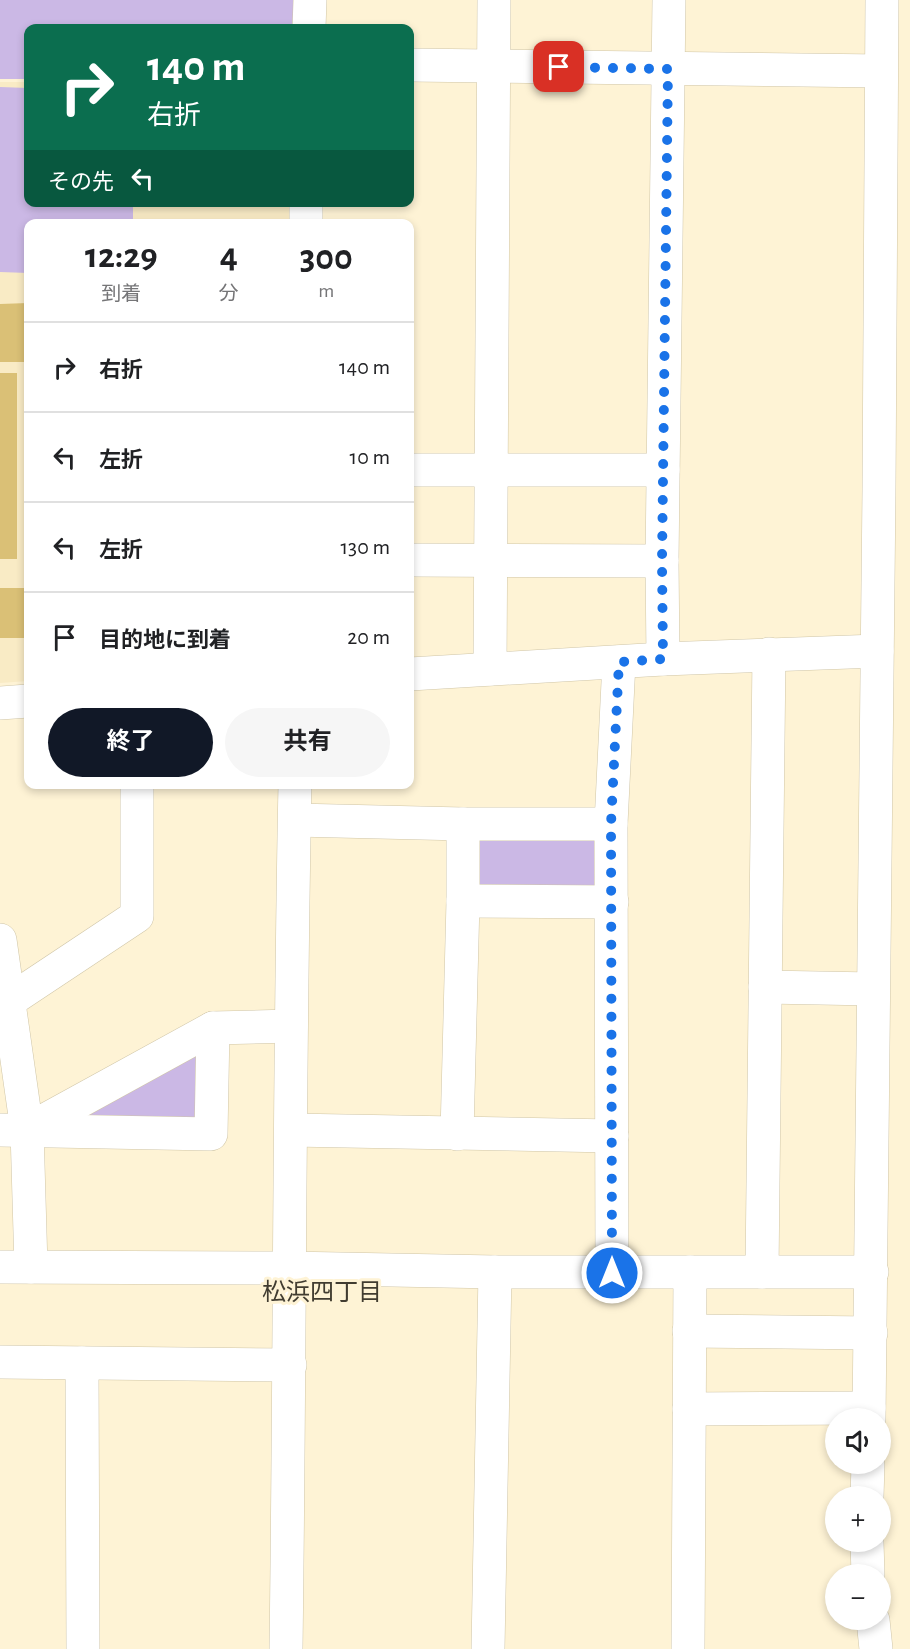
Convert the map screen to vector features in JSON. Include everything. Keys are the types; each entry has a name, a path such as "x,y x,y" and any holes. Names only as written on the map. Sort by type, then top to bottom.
{"street":[{"path":"309,24 310,0"},
{"path":"490,669 494,0"},
{"path":"663,659 662,561 669,0"},
{"path":"869,1408 882,0"},
{"path":"414,65 881,71"},
{"path":"414,471 663,470"},
{"path":"414,560 662,561"},
{"path":"414,674 663,659 877,651"},
{"path":"762,1272 769,654"},
{"path":"612,1273 611,824 619,662"},
{"path":"0,703 24,701"},
{"path":"4,1001 137,916 138,789"},
{"path":"286,1649 295,789"},
{"path":"295,820 463,824 611,824"},
{"path":"457,1134 463,824"},
{"path":"463,901 612,902"},
{"path":"0,940 14,1130 15,1267 612,1273 872,1272"},
{"path":"765,987 873,989"},
{"path":"14,1130 213,1028 291,1026"},
{"path":"14,1130 211,1134 213,1028"},
{"path":"291,1130 612,1136"},
{"path":"488,1649 495,1272"},
{"path":"688,1649 690,1272"},
{"path":"689,1331 871,1333"},
{"path":"0,1362 290,1365"},
{"path":"82,1363 83,1649"},
{"path":"689,1409 825,1413"},
{"path":"874,1630 876,1649"}],"shaded area":[{"path":"0,0 295,0 295,24 24,24 24,79 0,79"},
{"path":"0,82 24,82 24,207 291,207 291,219 24,219 24,681 0,683"},
{"path":"0,87 24,88 24,207 133,207 133,219 24,219 24,273 0,272"},
{"path":"600,832 607,892 475,895 471,838"},
{"path":"199,1045 204,1118 71,1123"}],"building":[{"path":"24,303 24,362 0,362 0,304"},
{"path":"0,373 17,373 17,559 0,559"},
{"path":"0,588 24,588 24,638 0,638"}],"district":[{"name":"松浜四丁目","path":"322,1293"}],"route":[{"path":"559,67 668,69 662,561 663,659 619,662 611,824 612,1273"}]}
